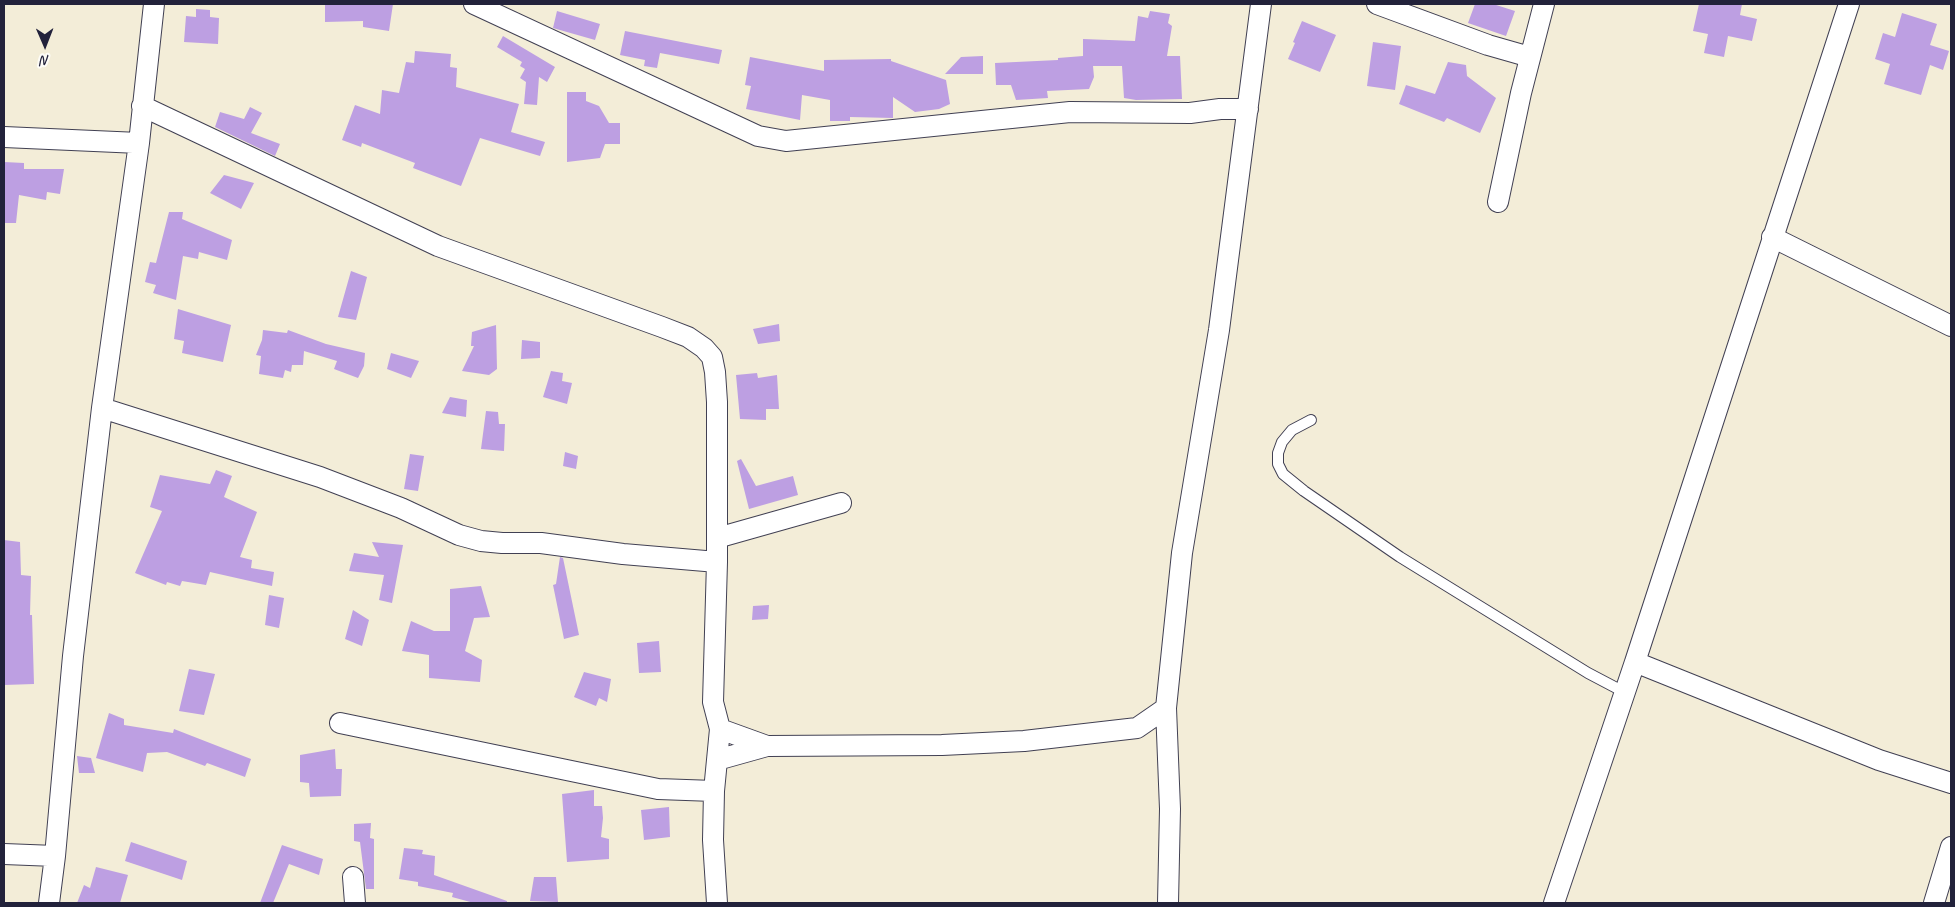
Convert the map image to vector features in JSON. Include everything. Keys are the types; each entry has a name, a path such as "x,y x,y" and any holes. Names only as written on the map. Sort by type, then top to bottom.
{"street":[{"path":"49,903 102,408 138,144 154,4"},
{"path":"474,4 519,13 758,136 786,141 1070,112 1190,113 1220,109 1248,109"},
{"path":"1168,903 1170,809 1166,708 1182,553 1219,330 1261,4"},
{"path":"1377,4 1488,45 1530,57"},
{"path":"1498,202 1521,93 1544,4"},
{"path":"1554,903 1626,693 1772,237 1849,4"},
{"path":"142,106 438,246 688,337 704,348 712,357 717,392 717,562 713,702 720,729 714,791 713,840 717,903"},
{"path":"4,137 138,144"},
{"path":"1772,237 1951,326"},
{"path":"102,408 320,477 401,508 459,534 481,541 541,543 623,554 717,562"},
{"path":"717,538 841,503"},
{"path":"1636,662 1879,760 1951,783"},
{"path":"717,760 767,746 942,745 1024,740 1137,728 1166,708"},
{"path":"340,723 658,789 714,791"},
{"path":"1137,728 1167,747"},
{"path":"720,729 767,746"},
{"path":"1934,903 1951,847"},
{"path":"4,854 55,856"},
{"path":"353,877 355,903"}],"lane":[{"path":"1311,420 1292,430 1282,442 1278,453 1278,464 1283,474 1400,557 1588,673 1626,693"}],"building":[{"path":"325,4 393,4 389,31 363,27 363,21 325,22"},
{"path":"1475,4 1493,4 1515,11 1506,36 1468,23"},
{"path":"1699,4 1742,4 1740,15 1757,19 1752,41 1728,36 1724,57 1704,53 1708,34 1693,31"},
{"path":"196,9 210,10 210,17 219,18 218,44 184,42 186,16 196,17"},
{"path":"557,11 600,24 595,40 553,28"},
{"path":"1150,11 1170,14 1168,23 1172,26 1167,56 1180,56 1182,99 1136,100 1124,98 1122,66 1093,66 1094,77 1089,89 1047,91 1048,98 1016,100 1011,85 996,85 995,63 1058,60 1058,58 1083,56 1083,39 1135,41 1138,16 1148,18"},
{"path":"1902,13 1937,24 1930,45 1949,51 1943,70 1930,65 1921,95 1884,84 1890,64 1875,59 1883,33 1895,37"},
{"path":"1302,21 1336,35 1320,72 1288,59"},
{"path":"625,31 722,50 719,64 660,53 657,68 644,66 645,60 620,55"},
{"path":"503,36 555,67 547,82 539,77 537,105 524,104 526,82 520,78 525,69 520,66 522,62 497,47"},
{"path":"1373,42 1401,46 1395,90 1367,86"},
{"path":"415,51 451,54 450,67 457,68 456,87 519,104 511,132 545,142 540,156 480,138 461,186 413,168 415,163 362,143 361,147 342,140 355,105 380,114 382,90 399,93 406,62 414,63"},
{"path":"983,56 983,74 945,74 961,57"},
{"path":"750,57 824,71 824,60 891,59 891,61 946,80 950,104 939,109 915,112 893,97 893,118 850,117 850,121 830,121 830,100 802,95 800,120 746,109 751,86 745,85"},
{"path":"1448,62 1466,65 1467,76 1496,98 1480,133 1447,118 1444,122 1399,104 1406,85 1435,94"},
{"path":"567,92 586,92 586,101 599,106 609,123 620,123 620,144 605,144 600,158 567,162"},
{"path":"250,107 262,113 251,133 280,144 275,156 215,127 220,112 244,119"},
{"path":"4,162 24,163 24,169 64,169 60,194 47,192 46,200 19,195 16,223 4,223"},
{"path":"224,175 254,183 241,209 210,193"},
{"path":"169,212 183,212 182,219 232,240 227,260 199,252 198,259 183,256 176,300 153,293 156,285 145,282 150,262 156,263"},
{"path":"351,271 367,277 356,320 338,317"},
{"path":"178,309 231,325 223,362 182,353 184,341 174,339"},
{"path":"779,324 780,341 758,344 753,329"},
{"path":"496,325 497,369 489,375 462,371 474,346 471,346 472,332"},
{"path":"263,330 287,333 288,330 326,344 365,353 364,366 358,378 334,369 337,361 304,351 303,365 292,365 291,372 285,370 283,378 259,374 261,356 256,355 262,340"},
{"path":"522,340 540,342 540,358 521,359"},
{"path":"391,353 419,361 411,378 387,369"},
{"path":"551,371 563,373 562,381 572,383 567,404 543,397"},
{"path":"757,373 758,378 777,375 779,409 766,409 766,420 740,419 736,375"},
{"path":"450,397 467,400 466,417 442,413"},
{"path":"486,411 498,412 499,424 505,424 504,451 481,449"},
{"path":"565,452 578,456 576,469 563,466"},
{"path":"410,454 424,456 418,491 404,489"},
{"path":"741,459 756,486 793,476 798,495 749,509 737,461"},
{"path":"216,470 232,476 224,497 257,512 240,557 252,560 251,568 274,572 272,586 210,572 206,585 182,581 180,586 167,582 166,585 135,573 162,511 150,507 160,475 210,484"},
{"path":"4,540 20,542 21,575 31,576 30,615 32,615 34,684 4,685"},
{"path":"372,542 403,545 392,603 379,600 384,575 349,571 354,553 379,557"},
{"path":"560,557 563,558 579,635 564,639 553,585 556,584"},
{"path":"481,586 490,617 474,618 465,651 482,660 480,682 429,678 429,655 402,651 411,621 434,631 450,631 450,589"},
{"path":"269,595 284,598 279,628 265,625"},
{"path":"769,605 768,619 752,620 753,606"},
{"path":"353,610 369,620 362,646 345,639"},
{"path":"659,641 661,672 639,673 637,643"},
{"path":"189,669 215,674 204,715 179,711"},
{"path":"584,672 611,679 607,702 599,698 596,706 574,697"},
{"path":"109,713 124,719 124,725 173,733 174,729 251,759 245,777 207,763 205,766 167,752 147,753 143,772 96,758"},
{"path":"335,749 336,769 342,769 341,796 310,797 309,783 300,782 300,755"},
{"path":"77,756 91,758 95,773 79,773"},
{"path":"594,790 594,806 602,806 601,837 609,839 609,859 567,862 562,794"},
{"path":"669,807 670,837 644,840 641,810"},
{"path":"371,823 370,838 374,839 374,889 366,889 360,842 354,841 354,824"},
{"path":"131,842 187,861 182,880 125,861"},
{"path":"282,845 323,859 319,875 289,864 273,903 260,903"},
{"path":"404,848 423,850 422,854 435,856 434,875 507,901 507,903 474,903 452,897 453,893 418,886 418,882 399,879"},
{"path":"96,867 128,875 120,903 77,903 84,885 90,888"},
{"path":"534,877 556,877 558,902 530,901"}]}
